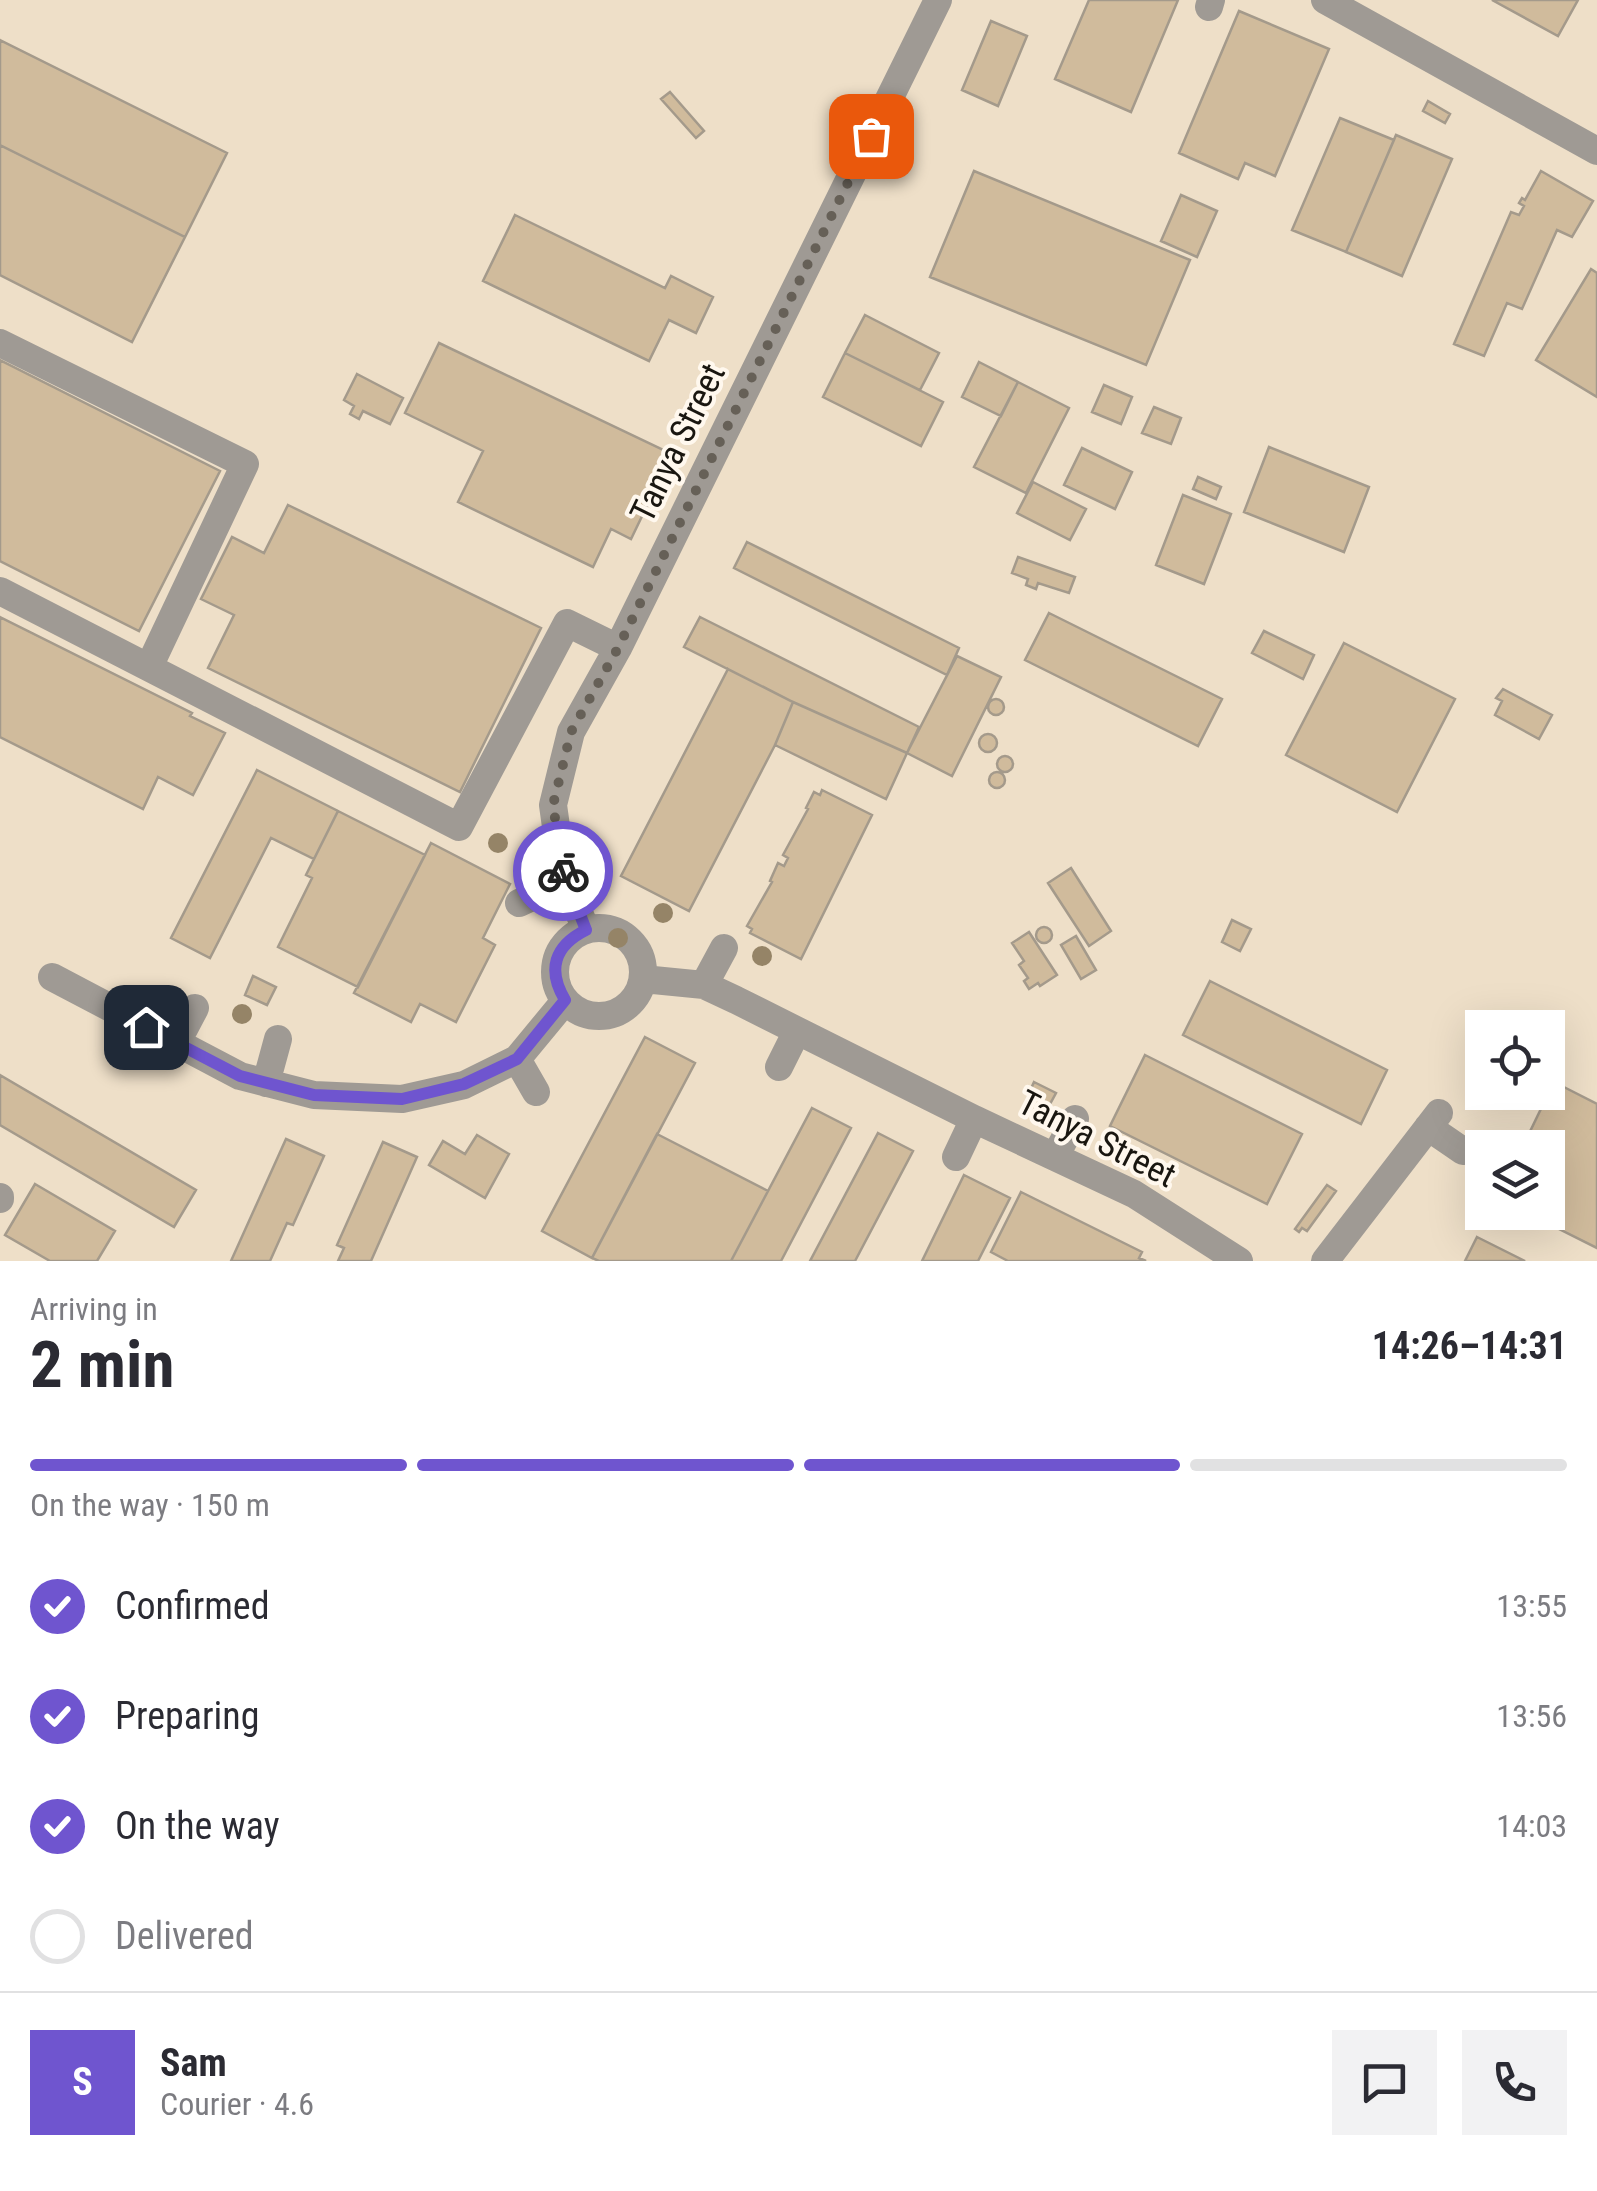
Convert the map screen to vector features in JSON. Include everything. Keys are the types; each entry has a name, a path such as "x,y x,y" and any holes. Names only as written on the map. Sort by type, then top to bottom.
{"street":[{"name":"Tanya Street","path":"586,930 562,870 553,805 571,732 618,648 938,0"},
{"path":"1324,0 1597,151"},
{"path":"0,342 245,464 149,668"},
{"path":"0,591 460,827 567,623 618,648"},
{"path":"519,903 566,881"},
{"path":"586,930 615,932 637,950 643,979 630,1004 618,1012 604,1016 576,1010 558,988 556,960 563,947 586,930"},
{"path":"704,985 724,948"},
{"path":"52,977 240,1076 314,1095 402,1099 464,1084 517,1059 565,1000"},
{"name":"Tanya Street","path":"643,979 704,985 1134,1194 1239,1261"},
{"path":"176,1044 195,1008"},
{"path":"779,1067 798,1032"},
{"path":"266,1083 278,1039"},
{"path":"517,1059 536,1092"},
{"path":"956,1156 974,1119"},
{"path":"1055,1157 1075,1119"},
{"path":"1325,1261 1434,1120 1463,1150"}],"shaded area":[{"path":"0,0 1597,0 1597,1261 0,1261"}],"building":[{"path":"1089,0 1178,0 1131,112 1055,79"},
{"path":"1492,0 1578,0 1558,36"},
{"path":"1239,11 1329,49 1275,176 1245,163 1238,179 1179,153"},
{"path":"991,21 1027,36 998,106 962,90"},
{"path":"0,40 227,153 185,237 0,145"},
{"path":"670,92 704,131 696,138 661,99"},
{"path":"1428,101 1450,114 1445,123 1423,111"},
{"path":"1340,118 1394,140 1346,252 1292,230"},
{"path":"1396,135 1452,159 1402,276 1346,252"},
{"path":"0,145 185,237 132,342 0,275"},
{"path":"974,171 1190,260 1146,365 930,277"},
{"path":"1541,171 1593,201 1572,237 1557,230 1522,309 1507,303 1484,356 1454,344 1511,212 1519,215 1524,206 1519,203 1522,198 1525,200"},
{"path":"1181,195 1217,211 1197,257 1161,241"},
{"path":"515,215 665,288 671,276 713,297 696,333 669,320 649,361 483,281"},
{"path":"1591,269 1597,273 1597,397 1536,360"},
{"path":"865,315 939,353 920,390 845,353"},
{"path":"439,343 672,454 631,539 611,529 593,567 458,502 483,451 405,413"},
{"path":"845,353 943,402 921,446 823,397"},
{"path":"0,360 220,471 139,631 0,561"},
{"path":"979,362 1018,382 1001,416 962,397"},
{"path":"357,374 403,398 390,424 363,411 359,419 350,414 354,406 344,400"},
{"path":"1018,382 1069,408 1026,493 974,467"},
{"path":"1104,385 1132,397 1121,424 1092,412"},
{"path":"1154,407 1181,418 1171,444 1142,433"},
{"path":"1269,447 1369,487 1344,552 1244,512"},
{"path":"1082,448 1132,472 1115,509 1064,485"},
{"path":"1198,477 1221,487 1216,499 1193,489"},
{"path":"1033,482 1086,509 1070,540 1017,513"},
{"path":"1183,495 1231,514 1204,584 1156,565"},
{"path":"288,505 541,628 460,792 208,668 234,615 201,599 232,537 264,553"},
{"path":"747,542 959,648 947,675 734,568"},
{"path":"1018,557 1075,577 1069,593 1038,583 1036,589 1026,585 1028,579 1012,573"},
{"path":"1049,613 1222,699 1198,746 1025,660"},
{"path":"0,617 225,733 193,795 158,777 143,809 0,737"},
{"path":"700,617 919,727 907,753 684,647"},
{"path":"1264,631 1314,655 1303,679 1252,653"},
{"path":"1344,643 1455,699 1397,812 1286,755"},
{"path":"957,656 1001,677 952,776 907,753"},
{"path":"728,669 793,702 775,745 689,911 621,876"},
{"path":"1503,689 1552,715 1539,739 1495,715 1502,701 1496,698"},
{"path":"996,699 1004,707 996,715 988,707"},
{"path":"793,702 907,753 886,799 775,745"},
{"path":"988,734 997,743 988,752 979,743"},
{"path":"1005,756 1013,764 1005,772 997,764"},
{"path":"257,770 338,811 314,859 271,838 210,958 171,938"},
{"path":"997,772 1005,780 997,788 989,780"},
{"path":"822,790 872,815 801,959 750,933 752,929 747,926 772,882 778,863 784,866 788,858 783,855 814,792 820,795"},
{"path":"338,811 425,855 358,987 278,947 312,878 306,875"},
{"path":"431,843 510,884 483,938 495,945 456,1022 420,1004 411,1022 354,993"},
{"path":"1071,868 1111,931 1089,946 1048,883"},
{"path":"1232,920 1251,929 1240,951 1222,942"},
{"path":"1044,927 1052,935 1044,943 1036,935"},
{"path":"1029,932 1057,975 1029,989 1024,981 1028,978 1019,965 1024,961 1012,943"},
{"path":"1076,936 1096,970 1081,979 1061,945"},
{"path":"253,976 276,987 267,1005 245,995"},
{"path":"1210,981 1387,1070 1361,1124 1183,1035"},
{"path":"645,1037 695,1063 592,1258 542,1231"},
{"path":"1145,1055 1302,1134 1267,1204 1110,1126"},
{"path":"0,1075 196,1190 174,1227 0,1125"},
{"path":"1034,1082 1056,1093 1050,1104 1029,1093"},
{"path":"1565,1088 1597,1104 1597,1248 1561,1230 1565,1230 1565,1130 1531,1130 1540,1110 1565,1110"},
{"path":"812,1108 851,1128 781,1261 731,1261"},
{"path":"878,1133 913,1151 855,1261 810,1261"},
{"path":"657,1134 768,1191 731,1261 592,1258"},
{"path":"477,1135 509,1154 485,1198 429,1165 443,1141 465,1154"},
{"path":"286,1139 324,1156 293,1225 287,1223 270,1261 231,1261"},
{"path":"383,1142 417,1157 371,1261 338,1261 344,1248 337,1245"},
{"path":"964,1175 1010,1198 978,1261 922,1261"},
{"path":"35,1184 115,1231 97,1261 50,1261 5,1235"},
{"path":"1327,1185 1336,1191 1307,1231 1302,1228 1299,1232 1295,1229"},
{"path":"1021,1192 1142,1252 1139,1258 1146,1261 1008,1261 991,1252"},
{"path":"1477,1237 1525,1261 1465,1261"}],"way so far":[{"path":"563,871 553,805 571,732 618,648 871,136"}],"route":[{"path":"146,1027 240,1076 314,1095 402,1099 464,1084 517,1059 565,1000 558,988 556,960 573,937 586,930 563,871"}]}
